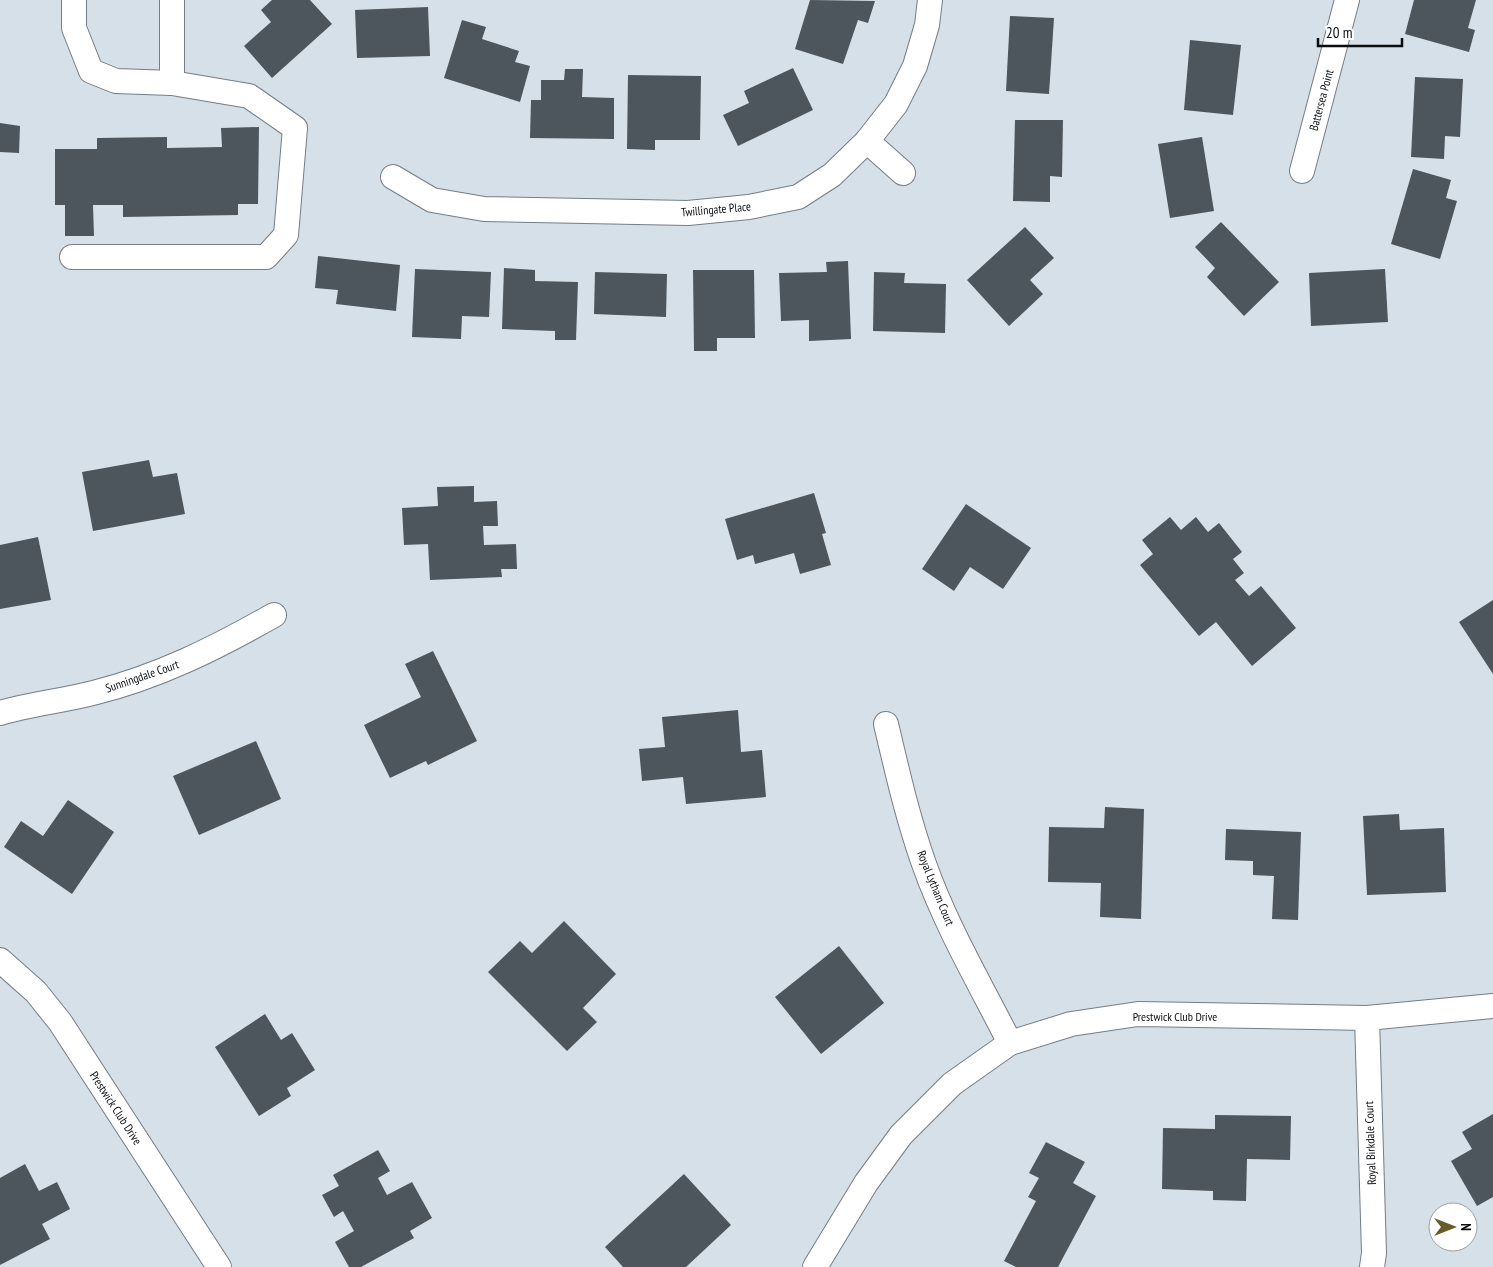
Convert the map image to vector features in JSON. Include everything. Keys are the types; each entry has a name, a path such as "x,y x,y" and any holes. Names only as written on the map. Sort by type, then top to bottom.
{"street":[{"path":"72,257 266,257 286,235 295,128 249,96 172,83 116,81 91,71 74,28 74,0"},
{"path":"172,0 172,83"},
{"name":"Twillingate Place","path":"393,177 432,200 484,209 688,213 749,207 798,196 832,175 868,141 896,104 915,66 927,25 930,0"},
{"name":"Battersea Point","path":"1302,171 1346,0"},
{"path":"868,141 903,173"},
{"name":"Sunningdale Court","path":"0,713 94,693 159,672 217,647 274,615"},
{"name":"Royal Lytham Court","path":"886,724 901,788 924,864 950,924 1010,1043"},
{"name":"Prestwick Club Drive","path":"0,960 36,992 60,1022 219,1267"},
{"name":"Prestwick Club Drive","path":"815,1267 866,1183 901,1135 952,1084 1010,1043 1071,1024 1138,1014 1367,1018 1493,1006"},
{"name":"Royal Birkdale Court","path":"1367,1018 1374,1253 1372,1267"}],"building":[{"path":"272,0 310,0 332,24 272,78 244,46 271,22 261,10"},
{"path":"810,0 875,1 868,23 858,20 843,64 795,49"},
{"path":"1414,0 1476,0 1468,28 1475,30 1469,52 1405,34"},
{"path":"428,7 430,56 357,58 355,10"},
{"path":"1010,16 1054,18 1049,94 1006,91"},
{"path":"462,20 486,27 482,39 519,51 515,62 530,66 520,102 444,78"},
{"path":"1190,40 1241,45 1233,115 1184,110"},
{"path":"793,68 813,110 738,146 723,115 749,103 744,91"},
{"path":"565,69 583,69 582,97 614,98 614,139 530,138 531,100 541,100 541,80 564,80"},
{"path":"628,75 701,76 700,140 655,140 655,150 627,149"},
{"path":"1415,77 1463,79 1460,137 1445,136 1444,159 1411,157"},
{"path":"1015,120 1063,120 1062,177 1050,176 1050,202 1013,201"},
{"path":"0,123 20,126 19,153 0,152"},
{"path":"259,127 258,204 238,204 238,215 123,217 123,205 93,205 94,236 65,236 65,205 55,205 55,149 97,149 97,138 167,137 167,148 222,147 221,128"},
{"path":"1202,137 1214,211 1170,218 1158,144"},
{"path":"1413,169 1451,180 1446,198 1457,201 1440,259 1391,244"},
{"path":"1221,222 1279,282 1244,316 1207,277 1215,268 1195,247"},
{"path":"1025,227 1054,258 1030,280 1043,294 1009,326 967,280"},
{"path":"318,256 400,265 396,311 336,304 338,290 315,288"},
{"path":"848,261 851,339 809,341 809,320 781,321 779,273 827,272 826,262"},
{"path":"504,268 535,270 535,281 578,282 576,340 555,340 555,331 502,329"},
{"path":"415,269 491,272 489,317 462,316 461,339 412,337"},
{"path":"1385,269 1388,322 1311,326 1309,273"},
{"path":"693,270 754,270 755,338 717,338 717,351 694,351"},
{"path":"595,272 667,274 666,317 594,314"},
{"path":"874,272 905,273 904,283 946,284 945,333 873,331"},
{"path":"149,460 153,477 177,473 185,514 93,531 82,472"},
{"path":"474,486 474,502 497,501 498,526 483,526 484,545 516,544 517,569 501,569 502,577 430,580 428,544 404,545 402,508 438,506 437,487"},
{"path":"814,493 826,533 822,534 831,565 800,574 794,553 755,564 753,555 737,560 725,519"},
{"path":"966,504 1031,548 1003,589 970,567 954,591 922,569"},
{"path":"1170,517 1181,530 1196,517 1208,532 1219,523 1242,552 1233,559 1244,573 1235,580 1249,596 1261,586 1296,628 1252,666 1216,622 1199,636 1140,565 1153,554 1142,540"},
{"path":"38,537 51,600 0,609 0,545"},
{"path":"1493,600 1493,674 1459,622"},
{"path":"433,651 477,741 428,765 426,761 390,778 364,725 421,697 405,664"},
{"path":"738,710 741,752 762,750 766,797 686,804 683,777 642,781 639,749 665,747 662,717"},
{"path":"256,741 281,799 199,835 173,776"},
{"path":"68,800 114,832 72,894 4,847 21,821 43,836"},
{"path":"1105,807 1144,809 1141,919 1100,917 1101,883 1048,882 1049,827 1104,828"},
{"path":"1399,814 1400,830 1444,828 1446,892 1367,895 1363,816"},
{"path":"1226,829 1301,832 1298,920 1272,919 1274,876 1253,875 1253,861 1225,860"},
{"path":"564,921 616,974 583,1008 597,1022 567,1051 488,972 520,941 532,953"},
{"path":"839,946 884,1003 821,1054 775,997"},
{"path":"265,1014 281,1040 292,1033 315,1070 287,1088 291,1096 259,1116 215,1047"},
{"path":"1493,1114 1493,1197 1478,1205 1478,1202 1475,1202 1451,1161 1472,1149 1462,1132"},
{"path":"1215,1115 1291,1116 1290,1160 1247,1159 1246,1201 1213,1200 1213,1191 1162,1189 1163,1128 1215,1129"},
{"path":"1046,1142 1085,1162 1073,1183 1096,1196 1058,1267 1016,1267 1004,1261 1036,1201 1028,1197 1039,1178 1029,1173"},
{"path":"378,1150 390,1171 378,1178 387,1195 412,1182 432,1218 410,1231 414,1238 361,1267 349,1267 335,1242 354,1231 343,1211 334,1217 322,1195 339,1186 333,1175"},
{"path":"25,1164 39,1191 57,1182 70,1209 42,1224 50,1239 0,1265 0,1178"},
{"path":"684,1174 731,1225 686,1267 623,1267 605,1247"}]}
